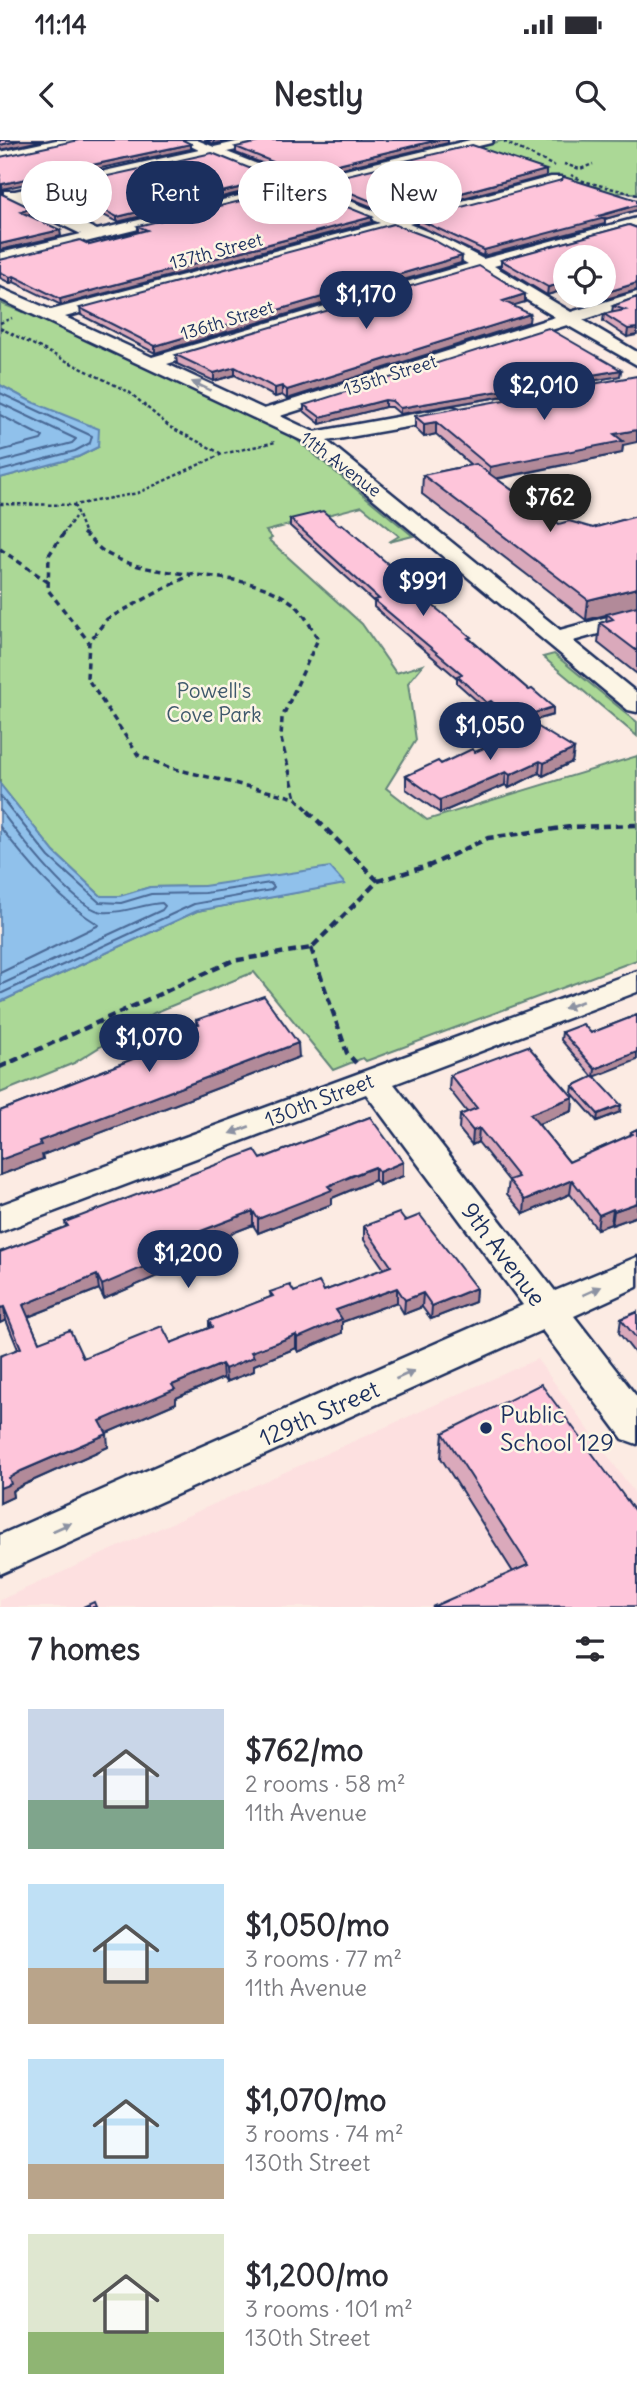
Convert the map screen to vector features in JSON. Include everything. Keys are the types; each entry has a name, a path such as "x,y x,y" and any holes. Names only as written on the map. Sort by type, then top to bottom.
{"street":[{"path":"0,156 75,140"},
{"path":"186,140 239,161"},
{"path":"7,193 263,140"},
{"path":"352,172 486,140"},
{"name":"137th Street","path":"462,202 554,172"},
{"path":"7,193 94,235"},
{"path":"0,258 238,200"},
{"name":"136th Street","path":"150,363 637,222"},
{"name":"137th Street","path":"49,316 391,224"},
{"path":"397,224 436,240 481,265 637,360"},
{"name":"11th Avenue","path":"0,293 308,436 637,705"},
{"name":"135th Street","path":"264,415 637,297"},
{"path":"308,436 470,410"},
{"path":"557,638 637,616"},
{"name":"130th Street","path":"0,1219 637,981"},
{"name":"9th Avenue","path":"373,1080 637,1427"},
{"name":"129th Street","path":"0,1555 637,1271"}],"path":[{"path":"554,172 560,163 580,169 593,164"},
{"path":"0,328 129,393 170,427 222,454"},
{"path":"0,504 74,505 138,493 222,454 308,436"},
{"path":"74,505 75,517 83,533 99,549 126,562 255,585 293,604 318,639 282,718 281,739 296,798 378,881"},
{"path":"75,517 49,555 48,590 89,642"},
{"path":"0,549 48,583"},
{"path":"194,573 107,620 89,642 87,678 138,755 171,768 296,798"},
{"path":"0,1067 232,961 311,948 378,881 431,865 488,838 570,827 637,825"},
{"path":"311,948 347,1053 373,1080"}],"shaded area":[{"name":"Public School 129","path":"537,1359 637,1496 637,1607 0,1607 0,1600"}],"green space":[{"path":"505,140 637,141 637,195 624,192 615,194 548,178 475,147"},
{"name":"Powell's Cove Park","path":"0,303 88,338 270,421 413,536 389,542 399,536 362,506 266,531 272,538 269,540 362,624 396,673 423,665 408,683 416,740 386,788 427,820 637,756 637,960 366,1061 363,1058 333,1070 254,972 154,1013 74,1063 0,1093 0,1002 197,911 342,884 150,887 120,896 101,896 54,852 0,784 0,478 78,457 98,447 32,402 0,385"},
{"path":"554,654 637,722 637,736 543,657"}],"water":[{"path":"0,385 32,402 99,429 98,447 78,457 0,478"},
{"path":"0,784 54,852 101,896 120,896 150,887 204,886 330,867 345,884 197,911 0,1002"}],"building":[{"path":"0,140 20,140 0,145"},
{"path":"79,140 183,140 191,144 111,161 21,161 21,180 2,184 2,194 21,203 21,224 47,224 60,230 0,244 0,157"},
{"path":"268,140 438,140 350,161 270,161 236,147"},
{"path":"472,145 546,170 462,193 462,161 405,161"},
{"path":"212,153 238,164 238,188 224,191 224,161 176,161"},
{"path":"366,170 366,199 352,193 352,174"},
{"path":"126,172 126,215 117,217 112,214 112,175"},
{"path":"564,177 637,200 637,205 598,216 605,218 484,250 428,224 462,224 462,207 562,180"},
{"path":"238,202 238,224 345,224 60,299 0,272 0,260 80,240 90,245 147,230 138,226 146,224 224,224 224,205"},
{"path":"352,209 366,215 366,219 352,222"},
{"path":"393,224 430,238 462,256 155,346 80,308"},
{"path":"629,225 637,228 637,283 616,289 616,245 556,245"},
{"path":"553,246 553,286 548,287 501,260"},
{"path":"479,266 525,294 503,301 530,314 287,390 282,386 275,388 235,367 214,373 176,355"},
{"path":"637,297 637,328 628,329 604,314 625,310 616,305"},
{"path":"548,328 621,370 400,408 392,401 385,400 320,417 304,405"},
{"path":"637,376 637,430 614,434 623,441 490,467 436,422 424,424 415,416"},
{"path":"476,464 559,524 569,521 593,528 637,516 637,588 588,600 423,475"},
{"path":"323,511 339,525 342,524 417,589 414,590 529,690 532,689 553,707 512,720 491,701 487,703 457,676 462,674 374,600 379,599 290,519"},
{"path":"637,606 637,651 600,623 613,619 607,614"},
{"path":"535,725 574,749 510,775 506,772 440,800 406,776 438,761 441,764 472,749 475,752"},
{"path":"264,996 298,1043 39,1141 41,1145 0,1160 0,1111 143,1055 135,1046 199,1024 196,1020"},
{"path":"637,1015 637,1052 595,1069 562,1032 583,1024 591,1033"},
{"path":"528,1046 573,1097 530,1114 569,1162 633,1134 631,1132 637,1129 637,1203 599,1215 572,1180 525,1200 509,1180 518,1177 479,1128 473,1131 460,1115 477,1108 450,1075"},
{"path":"594,1076 621,1105 598,1114 573,1086"},
{"path":"370,1117 403,1162 379,1172 375,1167 351,1176 328,1186 332,1190 258,1219 253,1211 154,1249 160,1260 102,1285 97,1275 23,1305 39,1342 70,1330 83,1358 162,1326 171,1343 212,1327 209,1321 273,1296 270,1292 290,1285 294,1292 319,1282 324,1291 391,1266 364,1226 399,1213 405,1221 420,1215 476,1288 432,1306 423,1293 405,1300 397,1288 336,1310 342,1319 298,1338 296,1335 251,1352 254,1357 225,1369 222,1364 172,1385 175,1389 100,1421 107,1434 21,1471 9,1478 11,1484 0,1488 0,1356 21,1348 4,1307 0,1308 0,1252 68,1226 65,1222 255,1150 261,1159"},
{"path":"637,1312 637,1339 621,1319"},
{"path":"541,1384 637,1514 637,1606 432,1607 528,1565 443,1433"},
{"path":"94,1602 96,1607 83,1607"}],"place":[{"name":"Public School 129","path":"486,1428"}]}
